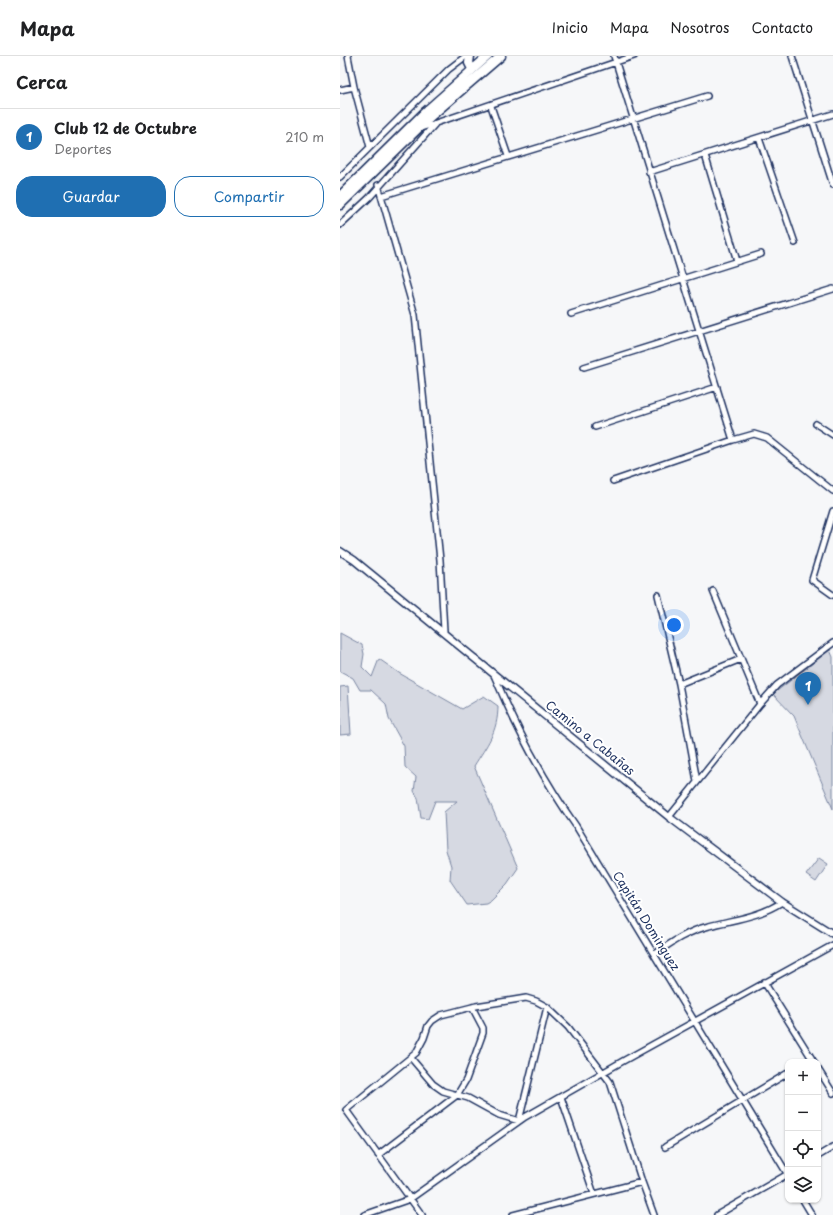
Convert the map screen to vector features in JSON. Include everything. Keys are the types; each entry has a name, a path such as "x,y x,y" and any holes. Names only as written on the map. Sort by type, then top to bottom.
{"highway":[{"path":"470,56 469,63 472,69"},
{"path":"340,196 426,110 488,56"},
{"path":"340,205 418,129 501,56"}],"street":[{"path":"348,56 354,87 370,147"},
{"path":"340,177 449,69 466,56"},
{"path":"614,56 733,440"},
{"path":"418,129 491,106 634,56"},
{"path":"792,56 833,185"},
{"path":"340,90 354,87"},
{"path":"381,196 707,96"},
{"path":"491,106 508,156"},
{"path":"649,172 833,114"},
{"path":"340,225 369,198 378,186 436,123"},
{"path":"759,138 795,243"},
{"path":"705,155 737,261"},
{"path":"378,186 415,315 440,560 444,632"},
{"path":"571,314 761,254"},
{"path":"584,367 833,288"},
{"path":"595,427 717,387"},
{"path":"816,424 833,435"},
{"path":"613,481 754,434 767,438 833,491"},
{"path":"833,511 812,580 833,595"},
{"name":"Camino a Cabañas","path":"340,551 354,560 444,632 494,675 669,817 782,902 833,934"},
{"path":"712,591 760,704"},
{"path":"658,595 679,684 697,781"},
{"path":"669,817 760,704 777,686 833,643"},
{"path":"679,684 741,659"},
{"name":"Capitán Dominguez","path":"494,675 530,751 555,796 576,826 696,1020 785,1169"},
{"path":"655,954 681,936 708,926 764,913 782,902"},
{"path":"364,1215 410,1199 519,1121 696,1020 833,945"},
{"path":"764,982 812,1059"},
{"path":"422,1215 346,1110 411,1058 419,1048 432,1020 441,1015 472,1007 526,998 547,1007 568,1027 604,1072 610,1082 654,1215"},
{"path":"378,1155 457,1095 466,1080 483,1033 483,1028 472,1007"},
{"path":"519,1121 547,1007"},
{"path":"411,1058 424,1071 433,1084 443,1091 468,1098 499,1115 519,1121"},
{"path":"821,1074 833,1093"},
{"path":"665,1147 785,1075"},
{"path":"561,1097 594,1194"},
{"path":"821,1154 833,1147"},
{"path":"718,1215 785,1176"},
{"path":"514,1215 642,1182"},
{"path":"805,1203 812,1215"}],"shaded area":[{"path":"340,633 362,645 364,654 362,667 372,677 379,659 399,673 462,709 484,696 498,706 498,715 494,731 474,766 518,868 507,884 486,903 467,905 450,880 451,866 446,850 444,812 457,801 435,801 428,819 421,818 418,798 414,791 416,777 405,767 404,746 389,719 386,704 371,690 360,690 353,678 340,671"},
{"path":"830,650 833,657 833,809 794,716 773,694"},
{"path":"348,686 351,734 340,735 340,687"},
{"path":"819,858 828,864 816,882 806,875"}],"place":[{"name":"Club 12 de Octubre","path":"808,705"}]}
